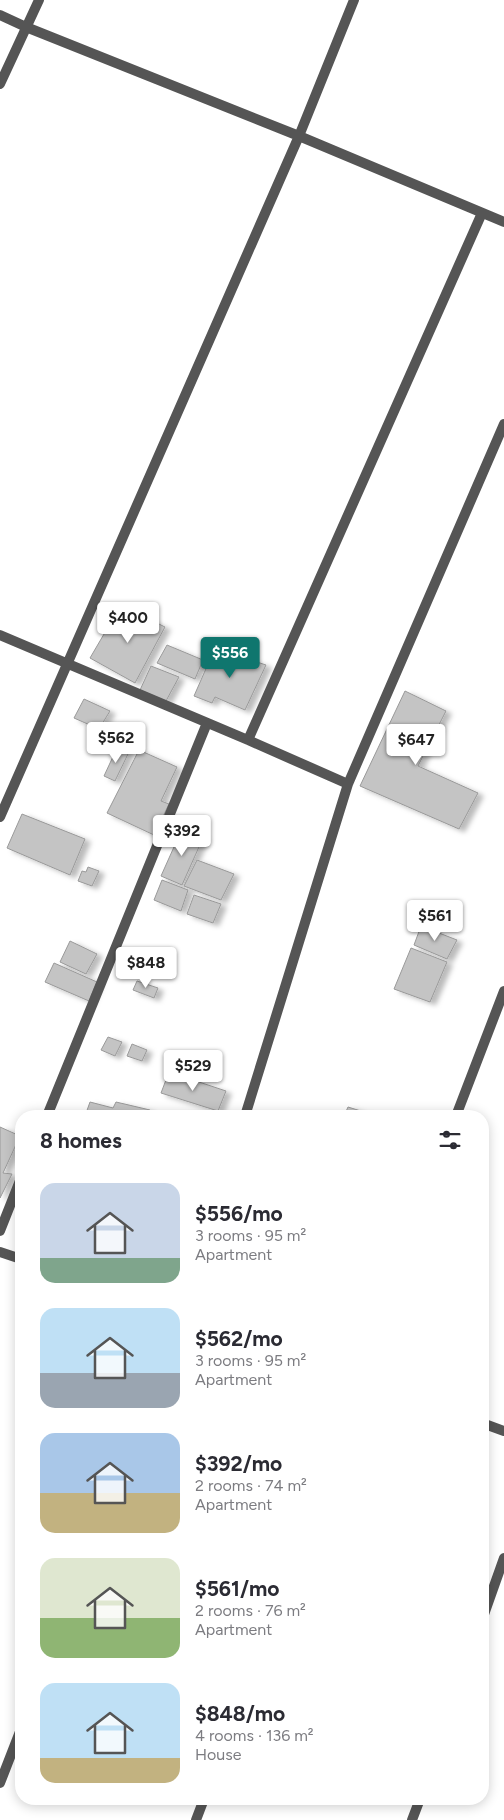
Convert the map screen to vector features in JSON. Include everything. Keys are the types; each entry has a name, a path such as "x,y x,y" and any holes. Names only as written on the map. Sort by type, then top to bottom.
{"street":[{"path":"0,84 39,0"},
{"path":"0,818 299,136 354,0"},
{"path":"0,15 299,136 504,222"},
{"path":"248,740 482,213"},
{"path":"247,1110 348,784 504,424"},
{"path":"0,635 67,662 348,784"},
{"path":"48,1110 207,723"},
{"path":"458,1110 504,991"},
{"path":"0,1231 15,1193"},
{"path":"0,1252 15,1258"},
{"path":"489,1426 504,1431"},
{"path":"489,1600 504,1558"},
{"path":"0,1783 15,1744"},
{"path":"196,1820 202,1805"},
{"path":"412,1820 418,1805"}],"building":[{"path":"121,605 165,627 135,683 90,658"},
{"path":"167,645 203,660 195,679 157,663"},
{"path":"215,648 266,665 245,710 215,697 212,703 194,696"},
{"path":"151,666 179,677 166,701 140,690"},
{"path":"405,691 446,711 418,766 478,793 459,829 360,786"},
{"path":"84,699 110,711 99,729 74,718"},
{"path":"117,748 129,752 115,781 104,776"},
{"path":"139,750 177,767 161,801 169,804 154,835 107,813"},
{"path":"22,814 85,839 70,875 7,848"},
{"path":"182,829 203,838 182,885 161,876"},
{"path":"197,860 234,874 221,900 184,886"},
{"path":"88,867 99,871 92,886 78,881 82,871 86,872"},
{"path":"162,880 188,890 181,911 154,900"},
{"path":"194,895 221,904 213,923 187,914"},
{"path":"421,926 457,940 447,959 414,945"},
{"path":"70,941 97,954 86,974 60,962"},
{"path":"411,948 447,962 430,1002 394,989"},
{"path":"54,963 97,982 89,1001 45,982"},
{"path":"137,981 158,988 154,998 133,990"},
{"path":"108,1037 122,1042 115,1056 101,1050"},
{"path":"132,1044 147,1050 142,1061 127,1056"},
{"path":"169,1072 226,1091 218,1110 161,1093"},
{"path":"90,1102 113,1108 116,1102 150,1110 87,1110"},
{"path":"348,1107 358,1110 347,1110"},
{"path":"0,1127 15,1134 15,1147 3,1173 12,1174 0,1198"}]}
